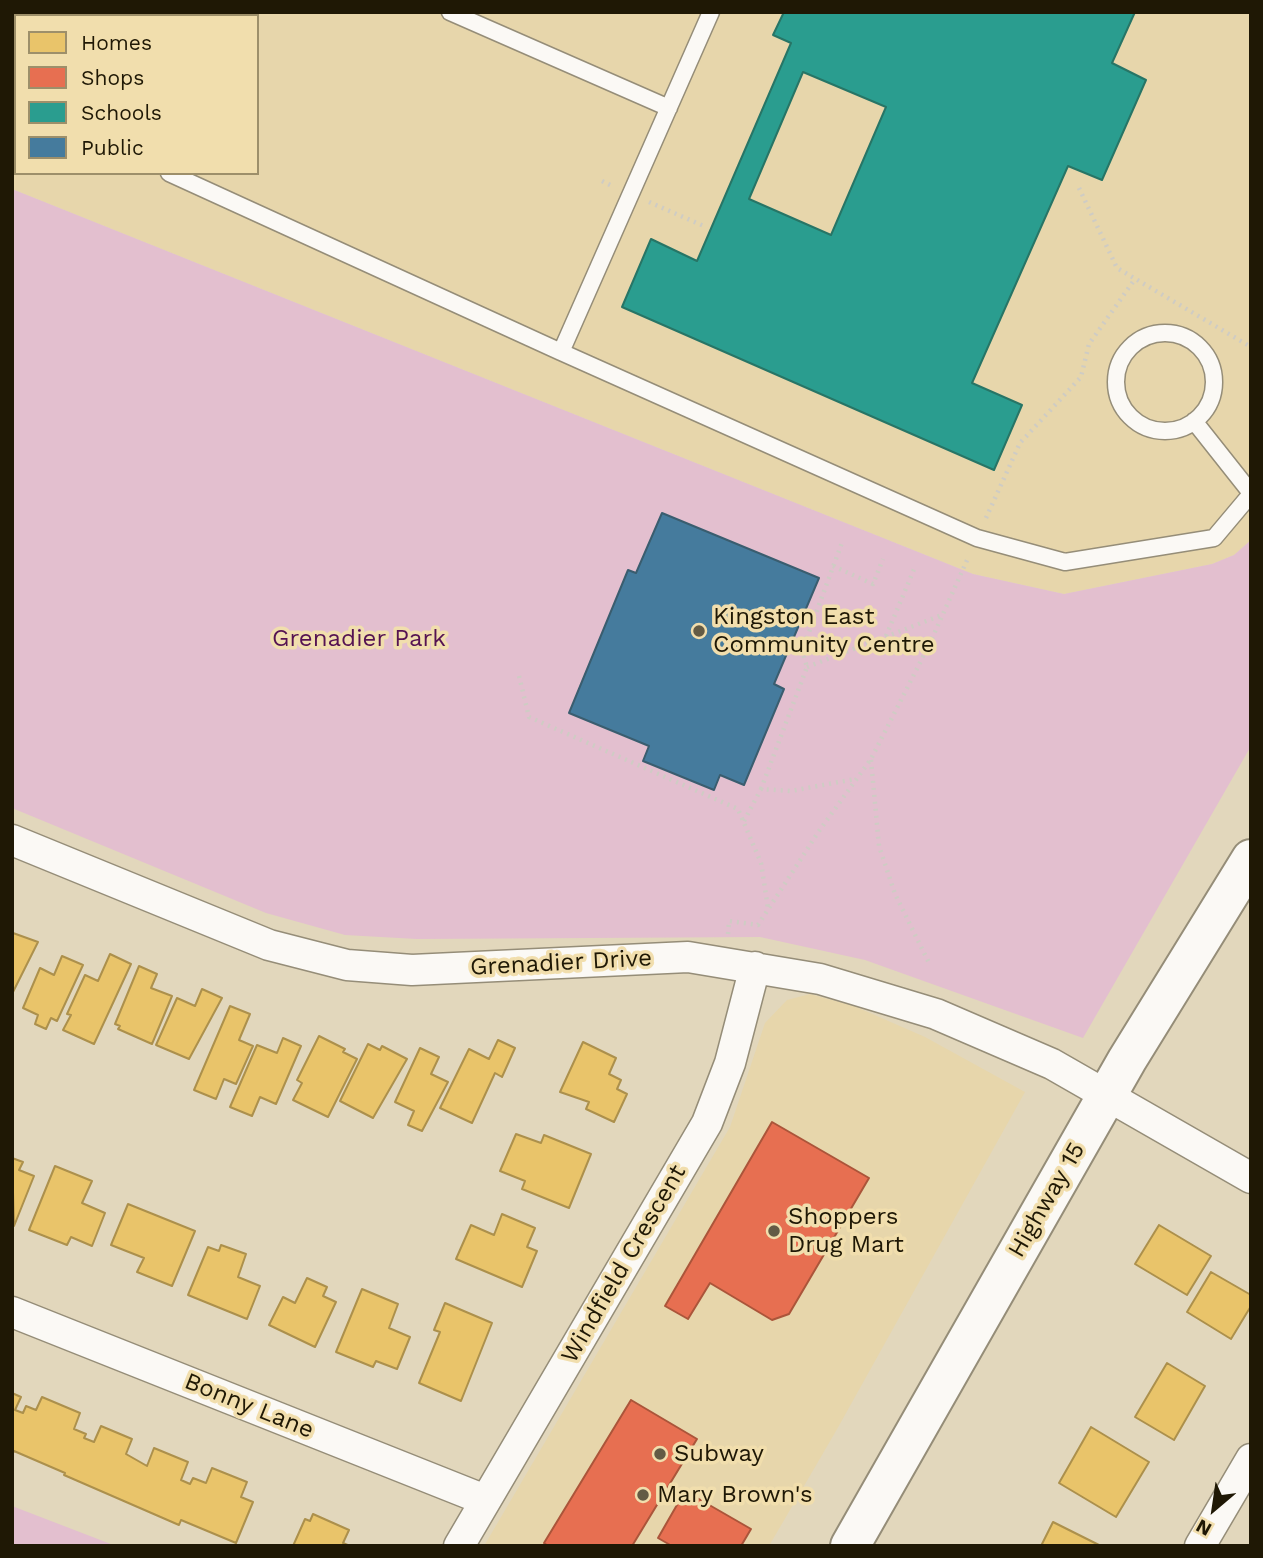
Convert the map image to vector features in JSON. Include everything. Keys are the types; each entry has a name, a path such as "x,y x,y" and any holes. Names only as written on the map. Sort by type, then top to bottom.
{"main road":[{"name":"Highway 15","path":"850,1546 1107,1095 1251,859"}],"street":[{"name":"Grenadier Drive","path":"12,840 270,945 347,965 412,970 688,957 820,979 936,1014 1052,1064 1251,1178"},
{"name":"Windfield Crescent","path":"459,1546 707,1123 730,1063 755,967"},
{"name":"Bonny Lane","path":"12,1312 485,1500"},
{"path":"1200,1546 1251,1459"}],"lane":[{"path":"450,12 668,108"},
{"path":"561,352 711,12"},
{"path":"173,175 977,538 1065,562 1214,538 1251,494 1194,422"},
{"path":"1153,333 1179,335 1200,347 1210,361 1214,377 1213,394 1206,410 1194,422 1166,431 1137,423 1126,413 1118,398 1116,373 1125,351 1138,339 1153,333"}],"path":[{"path":"1079,188 1117,268 1251,347"},
{"path":"722,962 729,921 758,925 871,759 942,615 1020,443 1081,377 1089,344 1135,279"},
{"path":"744,821 761,789 807,667 802,651 843,540"},
{"path":"833,566 873,584 883,559"},
{"path":"886,637 915,567"},
{"path":"807,667 942,615"},
{"path":"519,676 529,717 738,808 761,863 769,909"},
{"path":"871,759 879,846 895,894 929,963"},
{"path":"761,789 791,791 856,779"}],"shaded area":[{"path":"12,12 1251,12 1251,540 1234,555 1212,564 1064,594 973,574 12,189"},
{"path":"810,994 854,1006 925,1037 1025,1092 769,1546 484,1546 730,1127 765,1023 787,1000"}],"green space":[{"name":"Grenadier Park","path":"12,189 973,574 1064,594 1212,564 1234,555 1251,540 1251,746 1083,1038 865,960 760,937 417,939 345,935 266,913 12,808"},
{"path":"12,1506 116,1546 12,1546"}],"building: Homes":[{"path":"12,934 38,942 12,994"},
{"path":"110,954 131,964 94,1044 63,1030 71,1015 67,1014 85,975 98,981"},
{"path":"62,956 83,965 57,1021 51,1018 46,1029 35,1024 38,1015 23,1008 40,968 54,975"},
{"path":"139,966 157,974 151,988 172,996 152,1044 118,1029 120,1026 115,1024"},
{"path":"202,989 222,998 189,1059 156,1045 177,998 195,1006"},
{"path":"230,1006 250,1014 239,1040 253,1046 236,1084 224,1079 216,1099 194,1090"},
{"path":"319,1036 345,1049 343,1052 357,1059 328,1117 293,1100 302,1083 297,1080"},
{"path":"283,1038 301,1046 276,1104 260,1097 252,1116 230,1107 257,1045 277,1053"},
{"path":"498,1040 515,1048 502,1077 495,1073 472,1123 440,1108 469,1049 489,1059"},
{"path":"583,1042 616,1058 609,1074 621,1080 617,1089 627,1094 614,1122 586,1109 589,1102 560,1092"},
{"path":"368,1044 380,1050 382,1046 407,1059 373,1118 340,1101"},
{"path":"420,1048 439,1057 431,1074 448,1082 422,1131 408,1125 414,1111 395,1102"},
{"path":"516,1134 541,1143 544,1135 591,1154 569,1208 522,1189 525,1181 500,1171"},
{"path":"12,1158 23,1162 19,1170 34,1176 14,1226"},
{"path":"55,1166 92,1181 82,1203 105,1213 92,1246 71,1237 67,1245 29,1230"},
{"path":"128,1204 195,1231 172,1286 137,1272 144,1258 111,1245"},
{"path":"502,1214 535,1228 527,1247 537,1251 522,1287 456,1259 471,1225 494,1235"},
{"path":"1159,1225 1211,1256 1187,1295 1135,1264"},
{"path":"221,1245 246,1254 238,1277 260,1286 247,1319 188,1295 208,1247 219,1251"},
{"path":"1211,1272 1251,1295 1251,1306 1231,1339 1187,1312"},
{"path":"307,1278 327,1287 323,1296 336,1302 315,1347 269,1325 283,1297 295,1303"},
{"path":"362,1289 398,1304 389,1328 410,1337 397,1369 376,1361 373,1367 336,1352"},
{"path":"445,1303 492,1323 461,1401 419,1383 440,1332 434,1330"},
{"path":"1167,1363 1205,1386 1174,1440 1135,1417"},
{"path":"12,1393 21,1397 15,1410 23,1413 26,1406 36,1410 42,1397 80,1413 74,1429 86,1434 84,1438 94,1442 101,1426 132,1439 126,1454 147,1466 154,1448 188,1462 181,1480 190,1484 193,1478 206,1483 212,1468 247,1482 241,1497 253,1502 236,1543 181,1520 179,1525 14,1451 12,1455"},
{"path":"1091,1427 1149,1462 1116,1517 1059,1483"},
{"path":"313,1514 349,1530 343,1543 350,1546 293,1546 305,1519 310,1521"},
{"path":"1053,1522 1101,1546 1041,1546"}],"building: Shops":[{"name":"Shoppers Drug Mart","path":"772,1122 869,1178 789,1314 772,1320 710,1283 688,1319 665,1306"},
{"path":"631,1400 697,1439 632,1546 548,1546 544,1543"},
{"path":"685,1491 751,1529 741,1546 672,1546 658,1538"}],"building: Schools":[{"path":"784,12 1135,12 1112,63 1146,80 1102,180 1068,166 972,383 1022,405 994,470 622,307 651,239 697,261 791,43 773,35","holes":["803,72 886,107 831,235 749,199"]}],"building: Public":[{"name":"Kingston East Community Centre","path":"662,513 819,578 774,684 784,689 744,785 720,775 714,790 643,761 649,746 569,713 628,570 636,573"}],"place":[{"name":"Kingston East Community Centre","path":"699,631"},
{"name":"Shoppers Drug Mart","path":"774,1231"},
{"name":"Subway","path":"660,1454"},
{"name":"Mary Brown's","path":"643,1495"}]}
